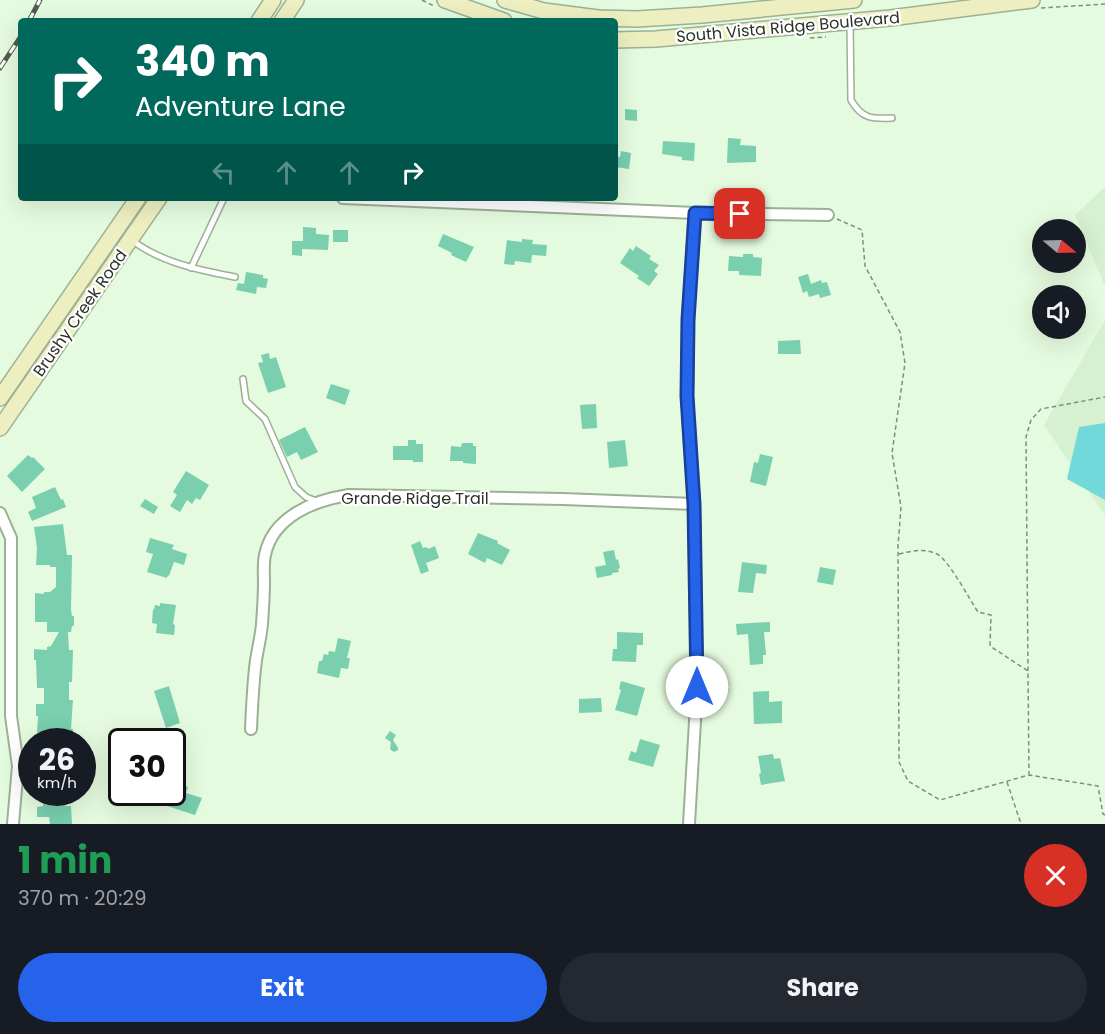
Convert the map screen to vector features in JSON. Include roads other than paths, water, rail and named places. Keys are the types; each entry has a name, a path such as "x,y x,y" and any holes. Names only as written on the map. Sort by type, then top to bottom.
{"street":[{"path":"261,18 273,0"},
{"path":"284,18 296,0"},
{"path":"445,0 496,18"},
{"name":"South Vista Ridge Boulevard","path":"505,0 544,11 598,18"},
{"name":"South Vista Ridge Boulevard","path":"618,19 713,14 854,0"},
{"name":"South Vista Ridge Boulevard","path":"618,40 656,39 850,22 1032,0"},
{"name":"Brushy Creek Road","path":"0,398 136,201"},
{"name":"Brushy Creek Road","path":"0,428 157,201"},
{"path":"413,201 695,213 828,215"},
{"path":"689,824 697,687 694,504 687,384 688,320 695,213"},
{"name":"Grande Ridge Trail","path":"250,729 262,625 266,553 280,525 298,512 318,502 350,495 694,504"},
{"path":"0,513 11,538 11,716 18,766 13,824"}],"lane":[{"path":"850,22 851,100 861,113 871,118 892,118"},
{"path":"191,268 223,201"},
{"path":"130,239 147,251 191,268 235,276"},
{"path":"243,379 246,401 265,419 295,487 306,497 318,502"}],"water":[{"path":"1105,423 1105,500 1067,479 1079,427"}],"railway":[{"path":"31,18 40,0"},
{"path":"0,68 18,41"}]}
